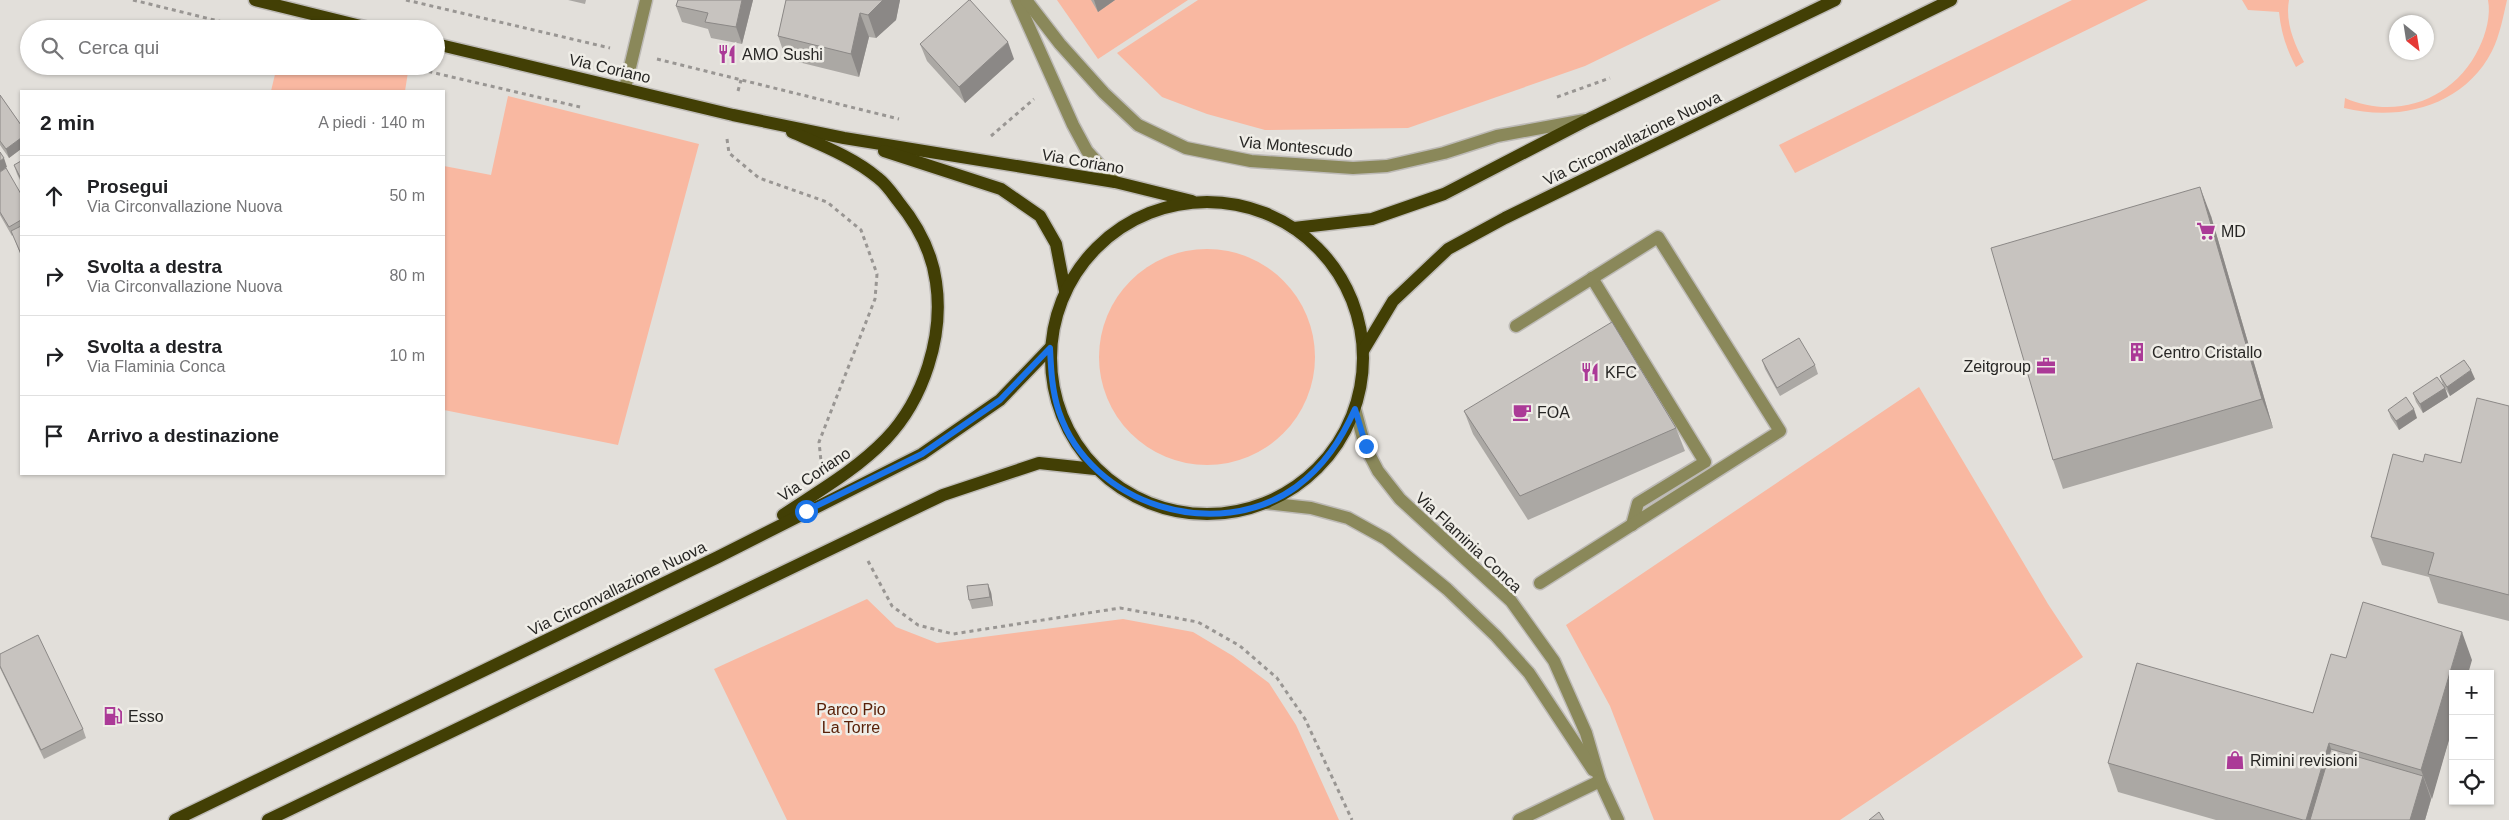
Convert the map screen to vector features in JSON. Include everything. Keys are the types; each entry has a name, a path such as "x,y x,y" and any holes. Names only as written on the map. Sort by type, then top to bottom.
{"main road":[{"path":"255,0 336,20"},
{"path":"1294,228 1372,219 1444,194 1590,119 1835,0"},
{"name":"Via Circonvallazione Nuova","path":"1363,351 1393,301 1448,249 1505,218 1951,0"},
{"name":"Via Coriano","path":"445,46 844,138 1114,182 1197,202"},
{"name":"Via Coriano","path":"718,557 856,468 888,437 914,400 933,346 936,321 936,282 928,250 911,216 879,178 844,155 787,130 777,123"},
{"name":"Via Coriano","path":"844,138 1001,189 1040,216 1056,244 1066,291"},
{"name":"Via Circonvallazione Nuova","path":"1197,202 1231,204 1264,212 1294,228 1317,247 1329,261 1350,294 1360,322 1363,351 1362,380 1355,409 1341,439 1321,466 1295,487 1266,503 1236,512 1206,514 1175,511 1146,502 1119,488 1095,469 1074,442 1060,413 1052,381 1050,348 1056,319 1066,291 1083,262 1106,239 1126,225 1164,208 1197,202"},
{"name":"Via Circonvallazione Nuova","path":"174,820 718,557 922,454 1000,400 1050,348"},
{"path":"268,820 943,495 1039,463 1095,469"}],"street":[{"path":"625,88 646,0"},
{"path":"1017,0 1088,151 1114,182"},
{"name":"Via Montescudo","path":"1026,0 1066,51 1104,93 1138,125 1186,148 1251,161 1353,168 1387,166 1444,153 1497,136 1590,119"},
{"path":"1516,326 1658,237 1780,431 1540,582"},
{"path":"1592,278 1705,462 1638,504 1632,525"},
{"name":"Via Flaminia Conca","path":"1355,409 1366,446 1378,471 1400,500 1511,601 1554,661 1586,732 1600,781"},
{"name":"Via Flaminia Conca","path":"1266,503 1311,508 1348,518 1386,539 1447,589 1496,636 1529,673 1600,781 1618,820"},
{"path":"1519,820 1600,781"}],"path":[{"path":"133,0 214,20"},
{"path":"406,0 601,46"},
{"path":"663,60 901,120"},
{"path":"443,75 583,108"},
{"path":"1550,99 1614,77"},
{"path":"988,139 1043,91 1056,85"},
{"path":"717,139 727,141 729,153 759,178 827,202 861,230 877,274 875,299 819,442 821,467"},
{"path":"868,561 892,606 918,625 953,634 1120,608 1198,622 1240,646 1277,678 1305,719 1352,820"}],"green space":[{"path":"1057,0 1188,0 1098,59"},
{"path":"1198,0 1721,0 1585,66 1408,128 1265,130 1207,114 1162,97 1117,53"},
{"path":"2072,0 2148,0 1795,173 1779,145"},
{"path":"2242,0 2289,0 2289,24 2304,62 2296,67 2284,40 2279,12 2248,10"},
{"path":"2488,0 2507,0 2501,26 2492,51 2480,70 2465,85 2448,97 2408,111 2387,113 2365,112 2344,108 2345,98 2365,105 2384,107 2404,106 2422,101 2440,92 2455,81 2468,66 2484,37 2489,12"},
{"path":"275,75 408,75 405,90 271,90"},
{"path":"508,96 699,144 618,445 445,410 445,166 491,175"},
{"path":"1207,249 1228,251 1248,257 1267,267 1283,281 1297,297 1307,316 1313,336 1315,357 1313,378 1307,398 1297,417 1283,433 1267,447 1248,457 1228,463 1207,465 1186,463 1166,457 1147,447 1131,433 1117,417 1107,398 1101,378 1099,357 1101,336 1107,316 1117,297 1131,281 1147,267 1166,257 1186,251"},
{"path":"1919,387 2048,604 2083,657 1840,820 1654,820 1610,706 1566,625"},
{"name":"Parco Pio La Torre","path":"867,599 896,627 937,643 1123,619 1193,632 1233,656 1269,683 1296,725 1339,820 787,820 714,669"}],"building":[{"path":"678,0 742,0 736,27 705,22 708,13 676,6"},
{"path":"786,0 883,0 868,15 860,13 851,54 778,36"},
{"path":"969,0 1008,42 959,87 920,44"},
{"path":"0,95 20,124 20,139 6,149 0,141"},
{"path":"0,152 4,158 0,161"},
{"path":"20,162 20,177 14,165"},
{"path":"6,168 20,192 20,221 9,227 0,212 0,172"},
{"name":"Centro Cristallo","path":"2200,187 2262,399 2053,460 1991,248"},
{"path":"20,226 20,252 11,231"},
{"path":"1612,322 1676,428 1520,496 1464,411"},
{"path":"1799,338 1815,365 1777,388 1762,360"},
{"path":"2464,360 2471,370 2447,387 2440,376"},
{"path":"2437,377 2445,388 2420,404 2413,393"},
{"path":"2406,397 2414,409 2396,421 2388,410"},
{"path":"2477,398 2509,406 2509,595 2428,574 2434,553 2371,537 2393,454 2423,462 2425,454 2461,463"},
{"path":"988,584 990,597 969,600 967,586"},
{"path":"2363,602 2462,632 2451,670 2449,670 2449,676 2421,770 2329,743 2306,820 2303,820 2108,763 2137,663 2313,713 2331,654 2346,658"},
{"path":"38,635 83,729 41,750 0,666 0,654"},
{"path":"2331,749 2423,776 2410,820 2310,820"},
{"path":"1879,812 1884,820 1869,820"}],"place":[{"name":"AMO Sushi","path":"727,54"},
{"name":"MD","path":"2206,231"},
{"name":"Centro Cristallo","path":"2137,352"},
{"name":"Zeitgroup","path":"2046,366"},
{"name":"KFC","path":"1590,372"},
{"name":"FOA","path":"1522,412"},
{"name":"Esso","path":"113,716"},
{"name":"Rimini revisioni","path":"2235,760"}],"route":[{"path":"806,511 922,454 1000,400 1050,348 1052,381 1060,413 1074,442 1095,469 1119,488 1146,502 1175,511 1206,514 1236,512 1266,503 1295,487 1321,466 1341,439 1355,409 1366,446"}]}
